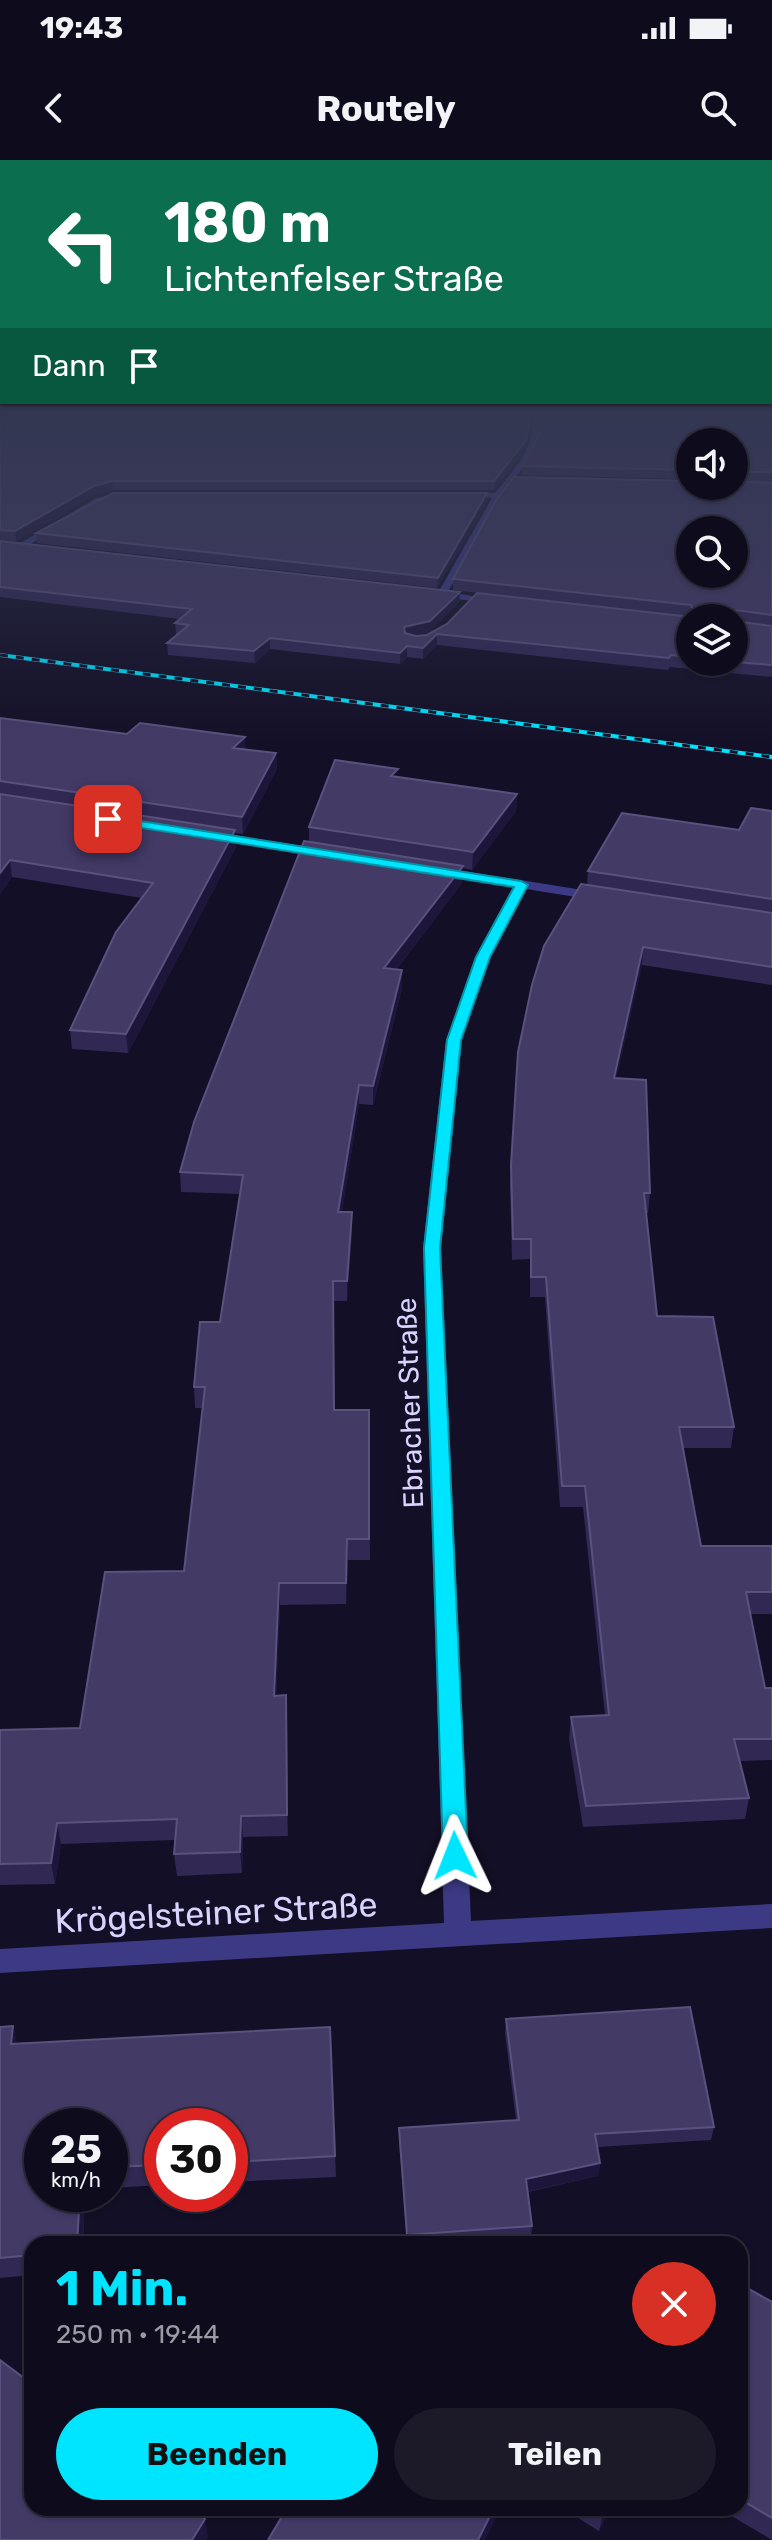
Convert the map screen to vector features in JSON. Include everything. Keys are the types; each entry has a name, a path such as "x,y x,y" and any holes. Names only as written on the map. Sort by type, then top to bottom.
{"street":[{"path":"34,549 14,547 52,526"},
{"path":"442,594 479,526"},
{"path":"429,593 505,601"},
{"path":"459,612 474,598"},
{"path":"197,833 349,857"},
{"path":"421,869 610,899"},
{"name":"Ebracher Straße","path":"458,1935 432,1248 454,1040 483,957 521,885"},
{"name":"Krögelsteiner Straße","path":"0,1961 772,1916"}],"building":[{"path":"0,526 24,526 15,531 0,530"},
{"path":"49,526 468,526 438,578 36,533"},
{"path":"482,526 676,526 676,588 748,588 748,526 772,526 772,615 748,612 748,604 682,604 453,579"},
{"path":"0,541 460,592 430,621 404,627 405,633 416,636 427,635 447,624 477,593 676,615 676,656 669,658 437,634 423,648 407,646 400,653 270,638 254,651 167,643 189,625 175,623 192,609 0,587"},
{"path":"748,623 772,626 772,665 748,663"},
{"path":"0,718 127,734 140,723 245,737 233,748 276,753 242,817 0,781"},
{"path":"335,760 398,769 391,776 517,794 473,852 309,827"},
{"path":"0,794 235,830 126,1034 70,1030 116,932 153,883 10,860 0,873"},
{"path":"751,808 772,811 772,899 588,871 622,813 739,830"},
{"path":"304,841 463,866 384,968 402,970 373,1086 359,1085 338,1212 352,1212 347,1281 333,1281 334,1410 369,1410 369,1539 347,1539 346,1583 279,1583 274,1696 286,1695 287,1815 241,1816 240,1852 174,1854 177,1819 57,1823 51,1863 0,1864 0,1730 80,1728 105,1572 184,1571 205,1387 194,1387 200,1322 220,1322 243,1175 180,1172 194,1122"},
{"path":"581,884 772,913 772,967 643,947 614,1078 646,1080 650,1193 644,1193 657,1316 713,1317 734,1427 679,1427 701,1546 772,1546 772,1592 746,1592 765,1688 772,1688 772,1739 734,1739 749,1798 586,1806 571,1717 609,1715 585,1486 562,1486 546,1277 531,1277 531,1239 513,1239 511,1165 518,1052 532,985 544,946"},
{"path":"690,2007 714,2127 595,2134 600,2163 526,2179 532,2226 407,2235 399,2128 519,2120 506,2019"},
{"path":"13,2026 11,2044 330,2027 335,2156 248,2161 248,2108 144,2108 144,2166 128,2166 128,2108 24,2108 24,2212 79,2212 77,2236 24,2236 24,2256 0,2258 0,2027"},
{"path":"748,2288 772,2302 772,2518 748,2504"},
{"path":"0,2360 24,2378 24,2516 201,2516 205,2519 192,2540 0,2540"},
{"path":"282,2516 490,2516 478,2540 268,2540"}],"railway":[{"path":"0,655 772,757"}],"route":[{"path":"108,819 521,885 483,957 454,1040 432,1248 455,1856"}]}
